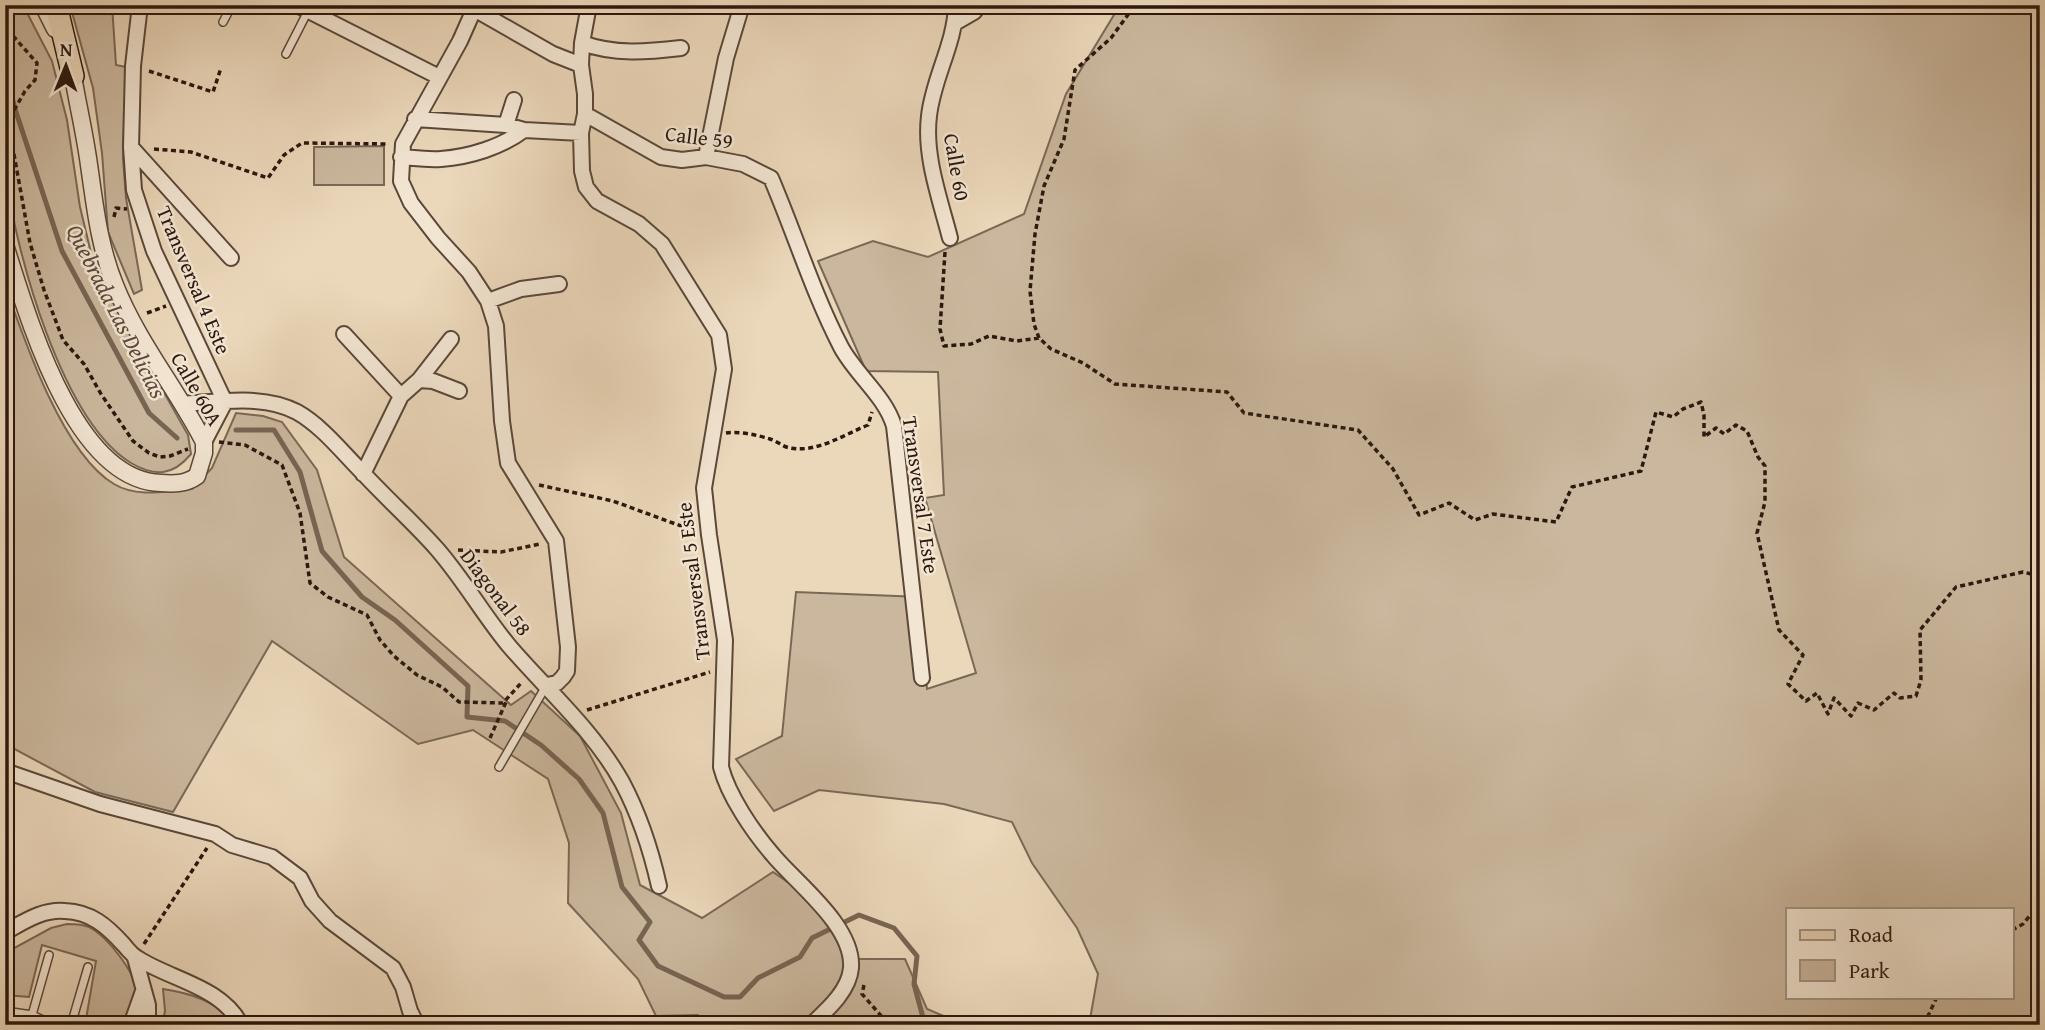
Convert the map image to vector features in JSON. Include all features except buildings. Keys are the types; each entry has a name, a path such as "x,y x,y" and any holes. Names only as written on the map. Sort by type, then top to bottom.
{"main road":[{"path":"56,5 73,76"}],"street":[{"name":"Calle 60A","path":"5,244 30,321 55,382 79,426 103,456 128,476 149,483 182,483 197,475 204,453 204,442 131,319 106,261 96,219 73,76 43,5"},
{"name":"Transversal 4 Este","path":"140,5 133,66 131,146 134,190 154,251 225,402"},
{"name":"Transversal 5 Este","path":"589,5 581,65 585,94 581,134 582,171 586,187 597,201 639,225 662,244 719,335 724,369 704,488 725,639 721,767 726,785 773,856 829,915 850,956 851,970 844,989 811,1025"},
{"path":"706,157 726,58 742,5"},
{"name":"Calle 60","path":"950,238 929,152 929,115 956,23 956,5"},
{"path":"956,23 980,5"},
{"path":"305,7 439,77"},
{"path":"547,685 557,683 567,671 568,647 556,541 508,463 502,421 498,339 488,301 469,272 411,203 401,181 402,150 415,119 460,41 475,7 553,54 581,65"},
{"path":"582,43 595,48 633,53 681,48"},
{"path":"506,125 514,100"},
{"name":"Calle 59","path":"585,114 661,157 682,160 706,157 743,164 771,178"},
{"path":"415,119 506,125 524,130 581,134"},
{"path":"402,150 440,159 509,142 524,130"},
{"path":"131,146 231,258"},
{"name":"Transversal 7 Este","path":"771,178 842,348 890,412 894,426 922,678"},
{"path":"488,301 521,289 559,284"},
{"path":"344,334 401,396"},
{"path":"363,474 401,396 419,380 451,339"},
{"path":"419,380 433,381 459,391"},
{"name":"Diagonal 58","path":"182,404 242,401 284,406 300,413 334,443 438,550 508,644 547,685 604,754 622,782 651,851 659,886"},
{"path":"204,442 225,402"},
{"path":"5,771 100,804 215,834 232,845 272,857 300,878 312,901 330,921 393,968 417,1025"},
{"path":"5,932 32,917 49,912 75,913 100,921 135,958 214,995 236,1015 240,1025"},
{"path":"135,958 148,1005 149,1025"},
{"path":"131,1025 144,990"}],"lane":[{"path":"223,22 232,5"},
{"path":"286,54 305,7"},
{"path":"499,767 547,685"},
{"path":"32,1015 49,955"},
{"path":"71,1025 88,967"},
{"path":"5,1011 32,1015 54,1025"}],"path":[{"path":"1135,5 1111,38 1074,70 1066,128 1044,186 1035,234 1030,291 1034,324 1039,338 1051,349 1083,363 1115,384 1227,392 1244,413 1358,430 1393,469 1419,515 1449,503 1475,520 1493,514 1556,522 1572,487 1641,471 1656,412 1673,417 1701,402 1704,436 1716,428 1724,434 1736,425 1747,431 1758,457 1765,466 1765,502 1757,533 1779,630 1803,655 1788,684 1806,701 1817,693 1828,714 1835,698 1851,716 1858,703 1874,710 1894,693 1900,698 1916,696 1921,680 1920,630 1956,587 2023,572 2040,576"},
{"path":"5,21 14,37 37,63 35,80 25,91 8,121 30,243 44,290 64,340 84,364 133,441 149,453 160,457 170,456 204,442 245,444 282,465 300,513 310,583 328,597 367,615 380,640 394,656 417,674 442,687 459,702 503,703 534,673"},
{"path":"133,66 213,92 222,68"},
{"path":"131,146 191,152 268,178 284,155 302,143 402,150"},
{"path":"950,238 943,258 940,329 944,346 971,344 989,336 1017,341 1039,338"},
{"path":"131,319 177,302"},
{"path":"714,436 734,432 771,439 790,448 821,447 868,425 877,397"},
{"path":"520,480 613,501 709,536"},
{"path":"438,550 501,552 556,541"},
{"path":"572,715 724,667"},
{"path":"490,738 508,697"},
{"path":"135,958 215,834"},
{"path":"2014,929 2023,924 2040,903"},
{"path":"865,979 862,994 883,1018 883,1025"},
{"path":"1927,1025 1926,1020 1937,998"}],"green space":[{"path":"5,5 23,5 52,61 67,120 80,207 93,261 114,304 188,435 191,454 170,470 156,472 140,468 106,442 84,411 46,333 20,247 6,176"},
{"path":"70,5 112,5 116,65 126,67 123,158 126,198 142,290 134,294 108,232 102,153 93,88"},
{"path":"1120,5 2040,5 2040,1025 1089,1025 1098,974 1077,928 1032,863 1012,822 944,804 819,790 774,811 736,759 782,736 796,592 921,597 927,689 976,673 925,498 944,495 938,372 866,371 818,261 873,241 928,257 1024,214 1066,94"},
{"path":"384,146 384,185 314,185 314,147"},
{"path":"5,285 34,364 62,422 95,469 114,484 142,492 192,489 212,468 236,413 263,416 282,422 317,470 344,557 511,705 531,691 580,736 621,813 640,885 702,918 773,872 834,914 859,959 905,959 927,1009 965,1025 711,1025 698,1015 656,1016 638,979 568,903 569,843 548,779 473,730 418,744 272,641 173,812 95,792 5,744"},
{"path":"67,924 84,925 96,932 113,948 128,969 138,998 128,1025 85,1025 96,961 42,945 29,997 5,995 5,953 51,928"},
{"path":"163,989 212,1004 234,1025 162,1025 165,1011"}],"waterway":[{"name":"Quebrada Las Delicias","path":"5,69 15,109 62,251 149,413 177,438"},
{"name":"Quebrada Las Delicias","path":"236,430 274,430 300,472 322,551 362,597 395,620 468,686 467,717 505,721 541,745 579,779 603,813 622,887 650,922 639,940 658,966 724,997 740,997 758,978 800,957 812,938 859,915 894,928 917,956 914,984 925,1025"}]}
